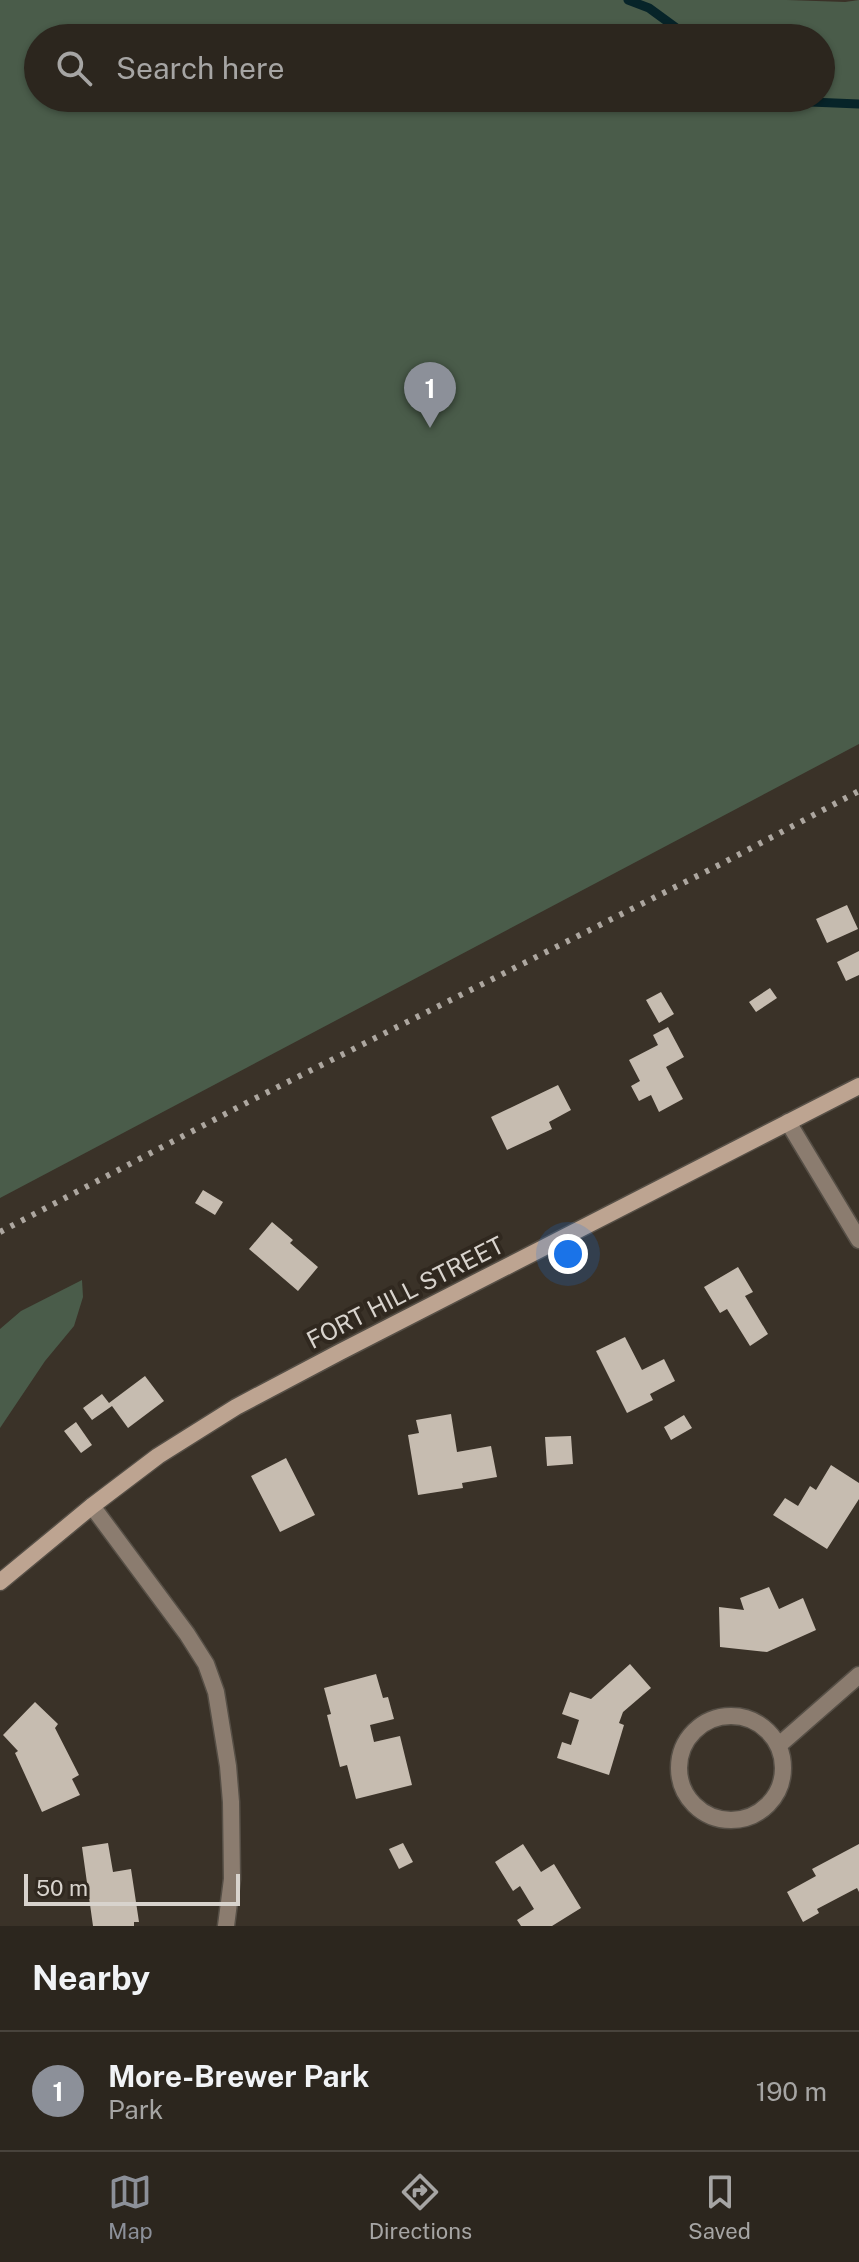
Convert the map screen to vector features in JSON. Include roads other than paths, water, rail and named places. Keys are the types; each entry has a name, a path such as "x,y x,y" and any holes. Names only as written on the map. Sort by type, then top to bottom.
{"main road":[{"name":"FORT HILL STREET","path":"0,1582 158,1456 236,1407 859,1086"}],"street":[{"path":"788,1122 859,1240"},
{"path":"92,1506 187,1634 206,1664 216,1692 231,1802 232,1879 226,1926"},
{"path":"778,1746 859,1675"},
{"path":"737,1716 754,1721 768,1731 778,1746 783,1762 782,1779 776,1794 751,1817 734,1821 717,1819 689,1801 681,1785 678,1768 681,1751 690,1735 703,1724 719,1717 737,1716"}],"waterway":[{"path":"628,0 649,8 671,24"},
{"path":"835,103 859,104"}],"railway":[{"path":"0,1232 859,791"}],"place":[{"name":"More-Brewer Park","path":"430,428"}]}
